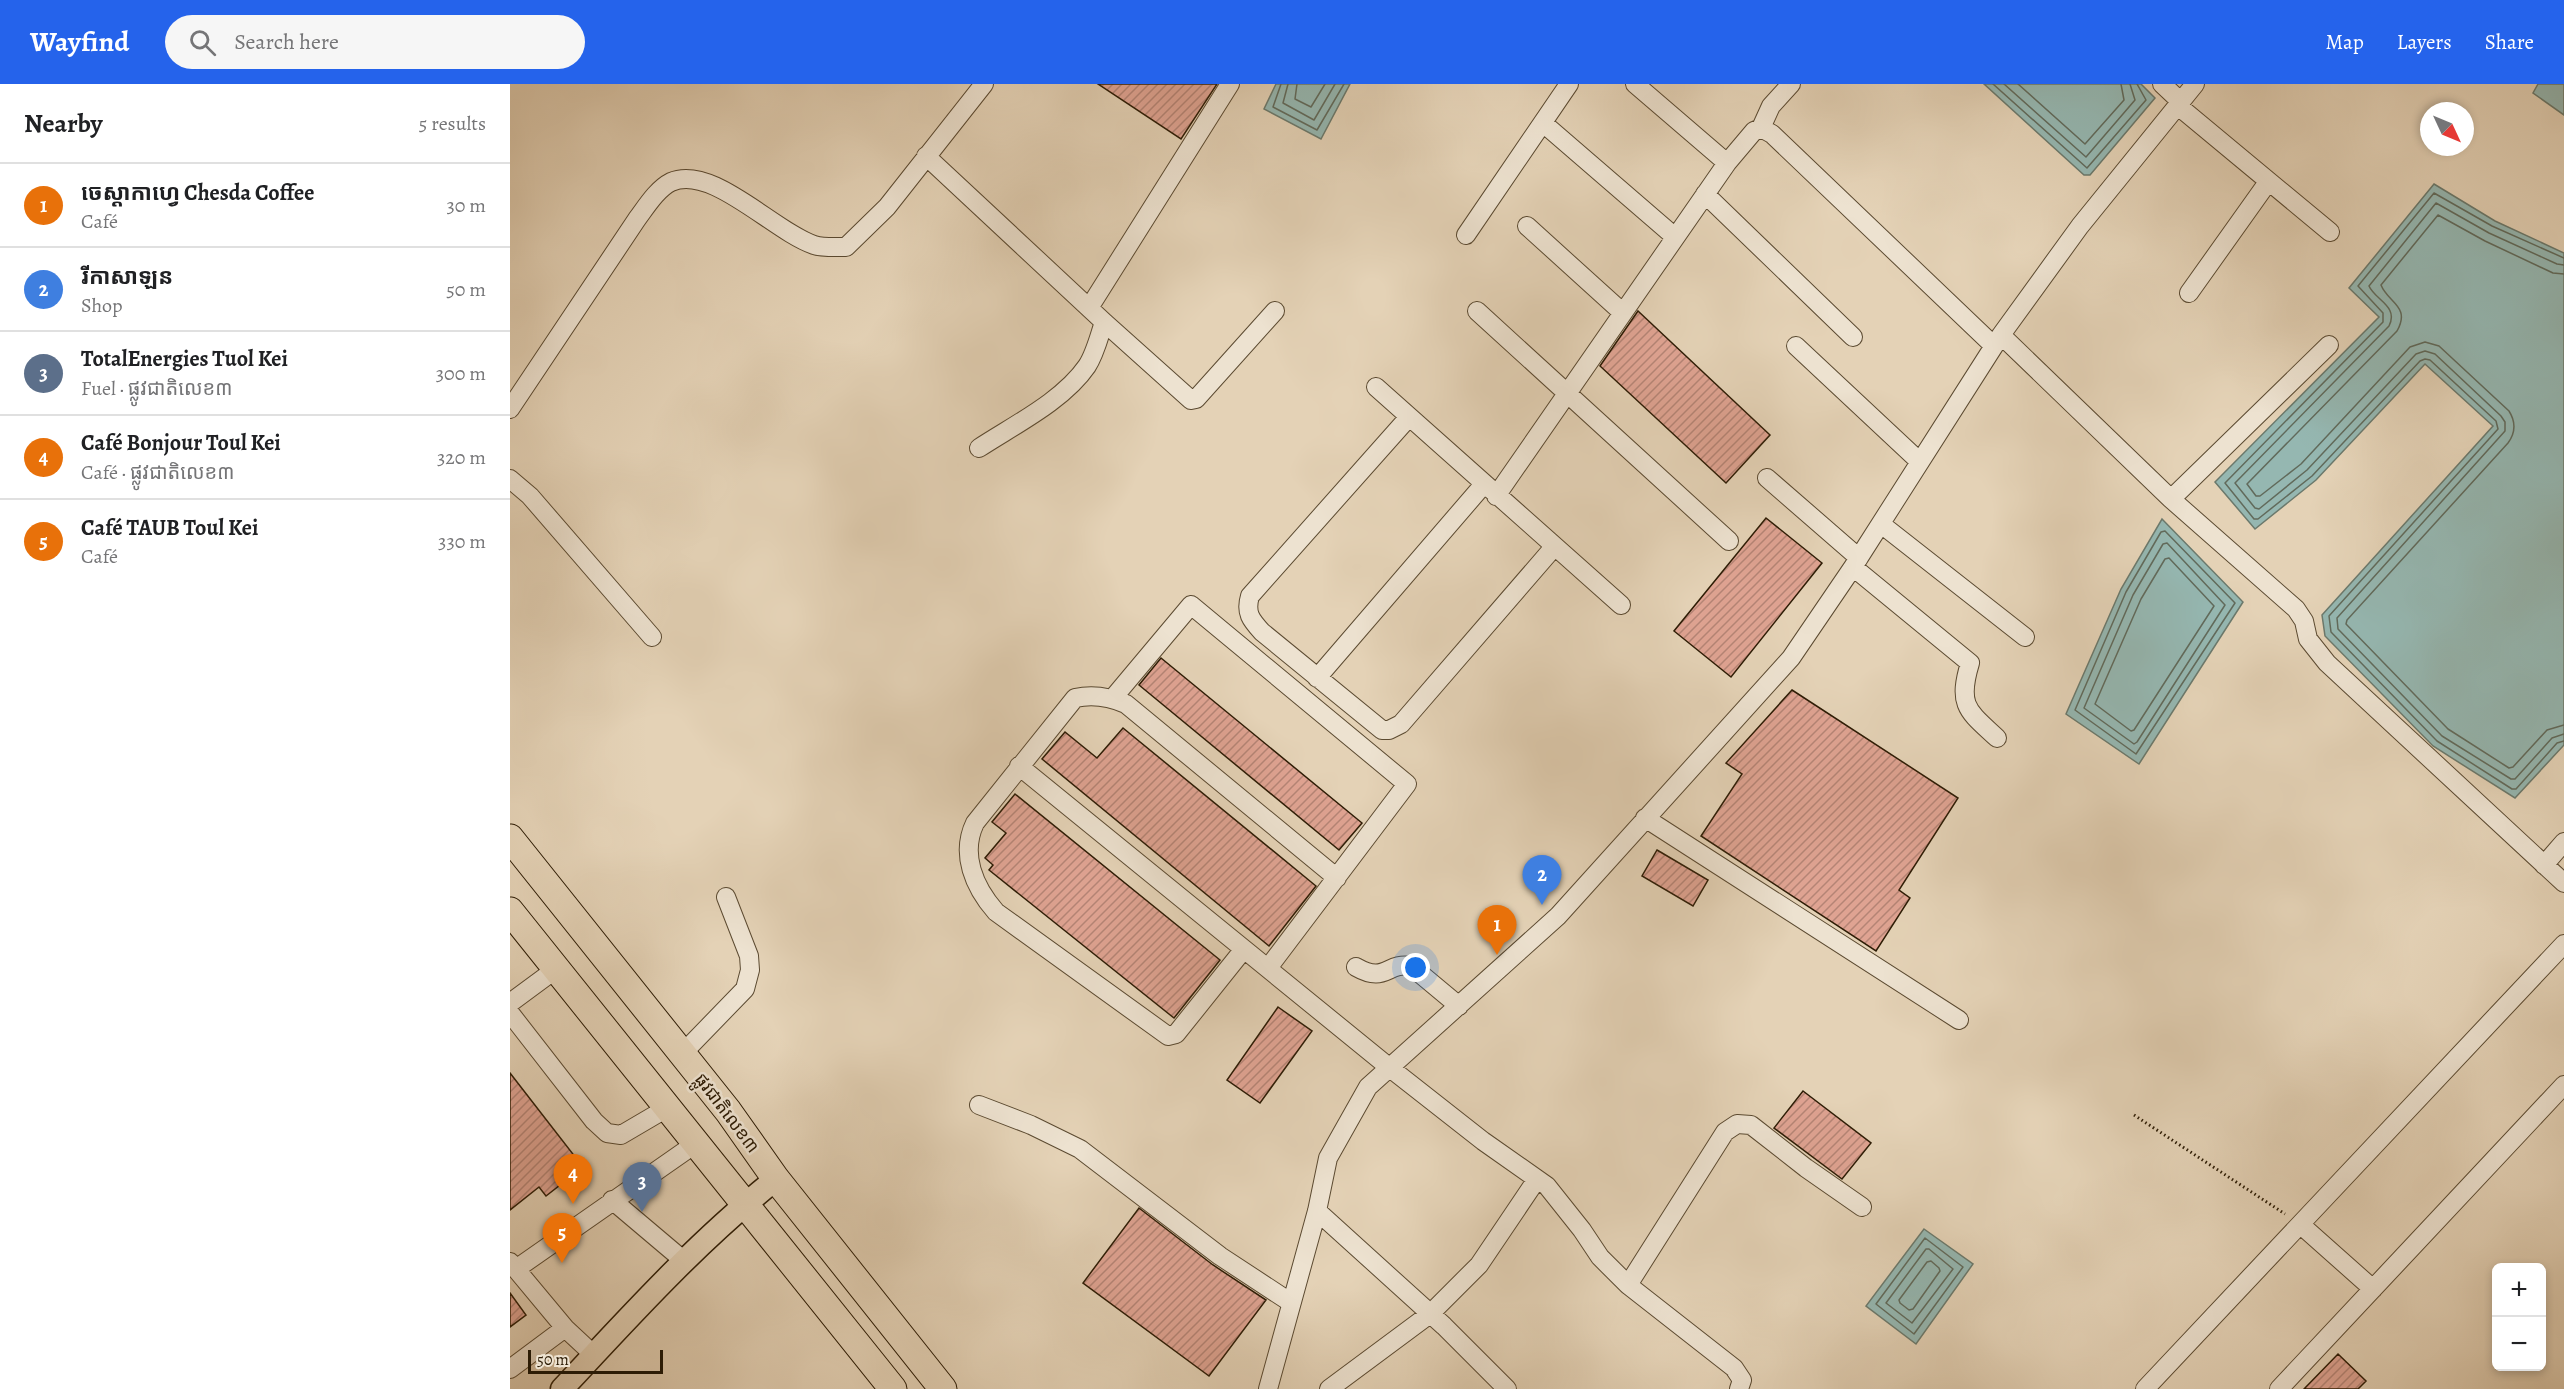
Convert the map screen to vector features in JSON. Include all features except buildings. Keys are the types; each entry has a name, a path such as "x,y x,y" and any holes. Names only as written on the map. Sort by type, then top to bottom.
{"highway":[{"name":"ផ្លូវជាតិលេខ៣","path":"510,838 728,1111 776,1179 943,1389"},
{"path":"510,911 893,1389"}],"main road":[{"path":"562,1389 682,1260 776,1179"}],"street":[{"path":"510,409 637,219 656,195 670,183 691,177 714,185 790,234 816,246 846,247 887,207 984,84"},
{"path":"1089,308 1230,84"},
{"path":"1466,235 1569,84"},
{"path":"1635,84 1727,163"},
{"path":"1317,678 1490,490 1568,393 1727,163 1754,131 1761,128 1771,106 1791,84"},
{"path":"2162,84 2179,103 2268,182 2330,232"},
{"path":"1268,1389 1290,1302 1317,1211 1328,1158 1368,1087 1558,916 1791,658 1856,563 1998,340 2080,226 2195,84"},
{"path":"1542,123 1676,237"},
{"path":"1761,128 1773,134 2171,499 2296,609 2304,621 2308,639 2326,663 2564,883"},
{"path":"926,156 1191,400 1196,399 1275,311"},
{"path":"2189,293 2268,182"},
{"path":"1705,194 1853,337"},
{"path":"1527,226 1623,313"},
{"path":"1477,311 1729,541"},
{"path":"979,448 1061,394 1077,379 1089,364 1104,322"},
{"path":"2171,499 2330,345"},
{"path":"1796,346 1920,462"},
{"path":"1376,387 1621,605"},
{"path":"1409,417 1250,597 1247,607 1250,619 1317,678 1382,730 1389,730 1401,724 1554,547"},
{"path":"1767,478 1856,563 1970,663 1966,676 1965,696 1968,710 1997,738"},
{"path":"510,480 530,496 652,637"},
{"path":"1881,524 2025,637"},
{"path":"1113,698 1191,605 1407,784 1268,968"},
{"path":"1245,950 1176,1034 1168,1036 996,912 984,896 974,878 967,849 969,835 975,823 1019,766 1075,698 1086,696 1113,698 1126,704 1337,878"},
{"path":"1019,766 1390,1068 1547,1186 1582,1230 1599,1257 1628,1285 1734,1368 1742,1380 1739,1389"},
{"path":"1645,818 1959,1020"},
{"path":"2544,865 2564,842"},
{"path":"682,1054 745,989 750,970 749,956 726,897"},
{"path":"2145,1389 2564,944"},
{"path":"1356,967 1369,974 1386,972 1400,964 1411,966 1459,1006"},
{"path":"510,1003 556,969"},
{"path":"510,1013 594,1121 607,1133 621,1135 667,1108"},
{"path":"2279,1389 2564,1085"},
{"path":"979,1105 1031,1125 1080,1149 1220,1256 1290,1302"},
{"path":"1628,1285 1725,1132 1737,1124 1751,1125 1806,1168 1862,1207"},
{"path":"594,1355 565,1328 513,1265 695,1144"},
{"path":"1329,1389 1430,1314 1479,1265 1537,1179"},
{"path":"612,1200 682,1260"},
{"path":"1317,1211 1430,1314 1507,1389"},
{"path":"2301,1225 2373,1289"},
{"path":"510,1369 565,1328"}],"path":[{"path":"2134,1115 2301,1225"}],"water":[{"path":"1276,84 1350,84 1321,139 1264,109"},
{"path":"1984,84 2141,84 2155,98 2090,175 2084,175"},
{"path":"2538,84 2564,84 2564,115 2533,93"},
{"path":"2434,184 2495,221 2564,253 2564,745 2515,798 2433,746 2325,636 2322,615 2493,426 2425,364 2316,480 2255,529 2215,482 2379,317 2349,288"},
{"path":"2162,519 2243,602 2139,764 2066,714 2121,589"},
{"path":"1924,1229 1973,1264 1916,1344 1866,1306"}],"place":[{"name":"រីកាសាឡន","path":"1542,905"},
{"name":"ចេស្ដាកាហ្វេ Chesda Coffee","path":"1497,955"},
{"name":"Café Bonjour Toul Kei","path":"573,1204"},
{"name":"TotalEnergies Tuol Kei","path":"642,1212"},
{"name":"Café TAUB Toul Kei","path":"562,1263"}]}
